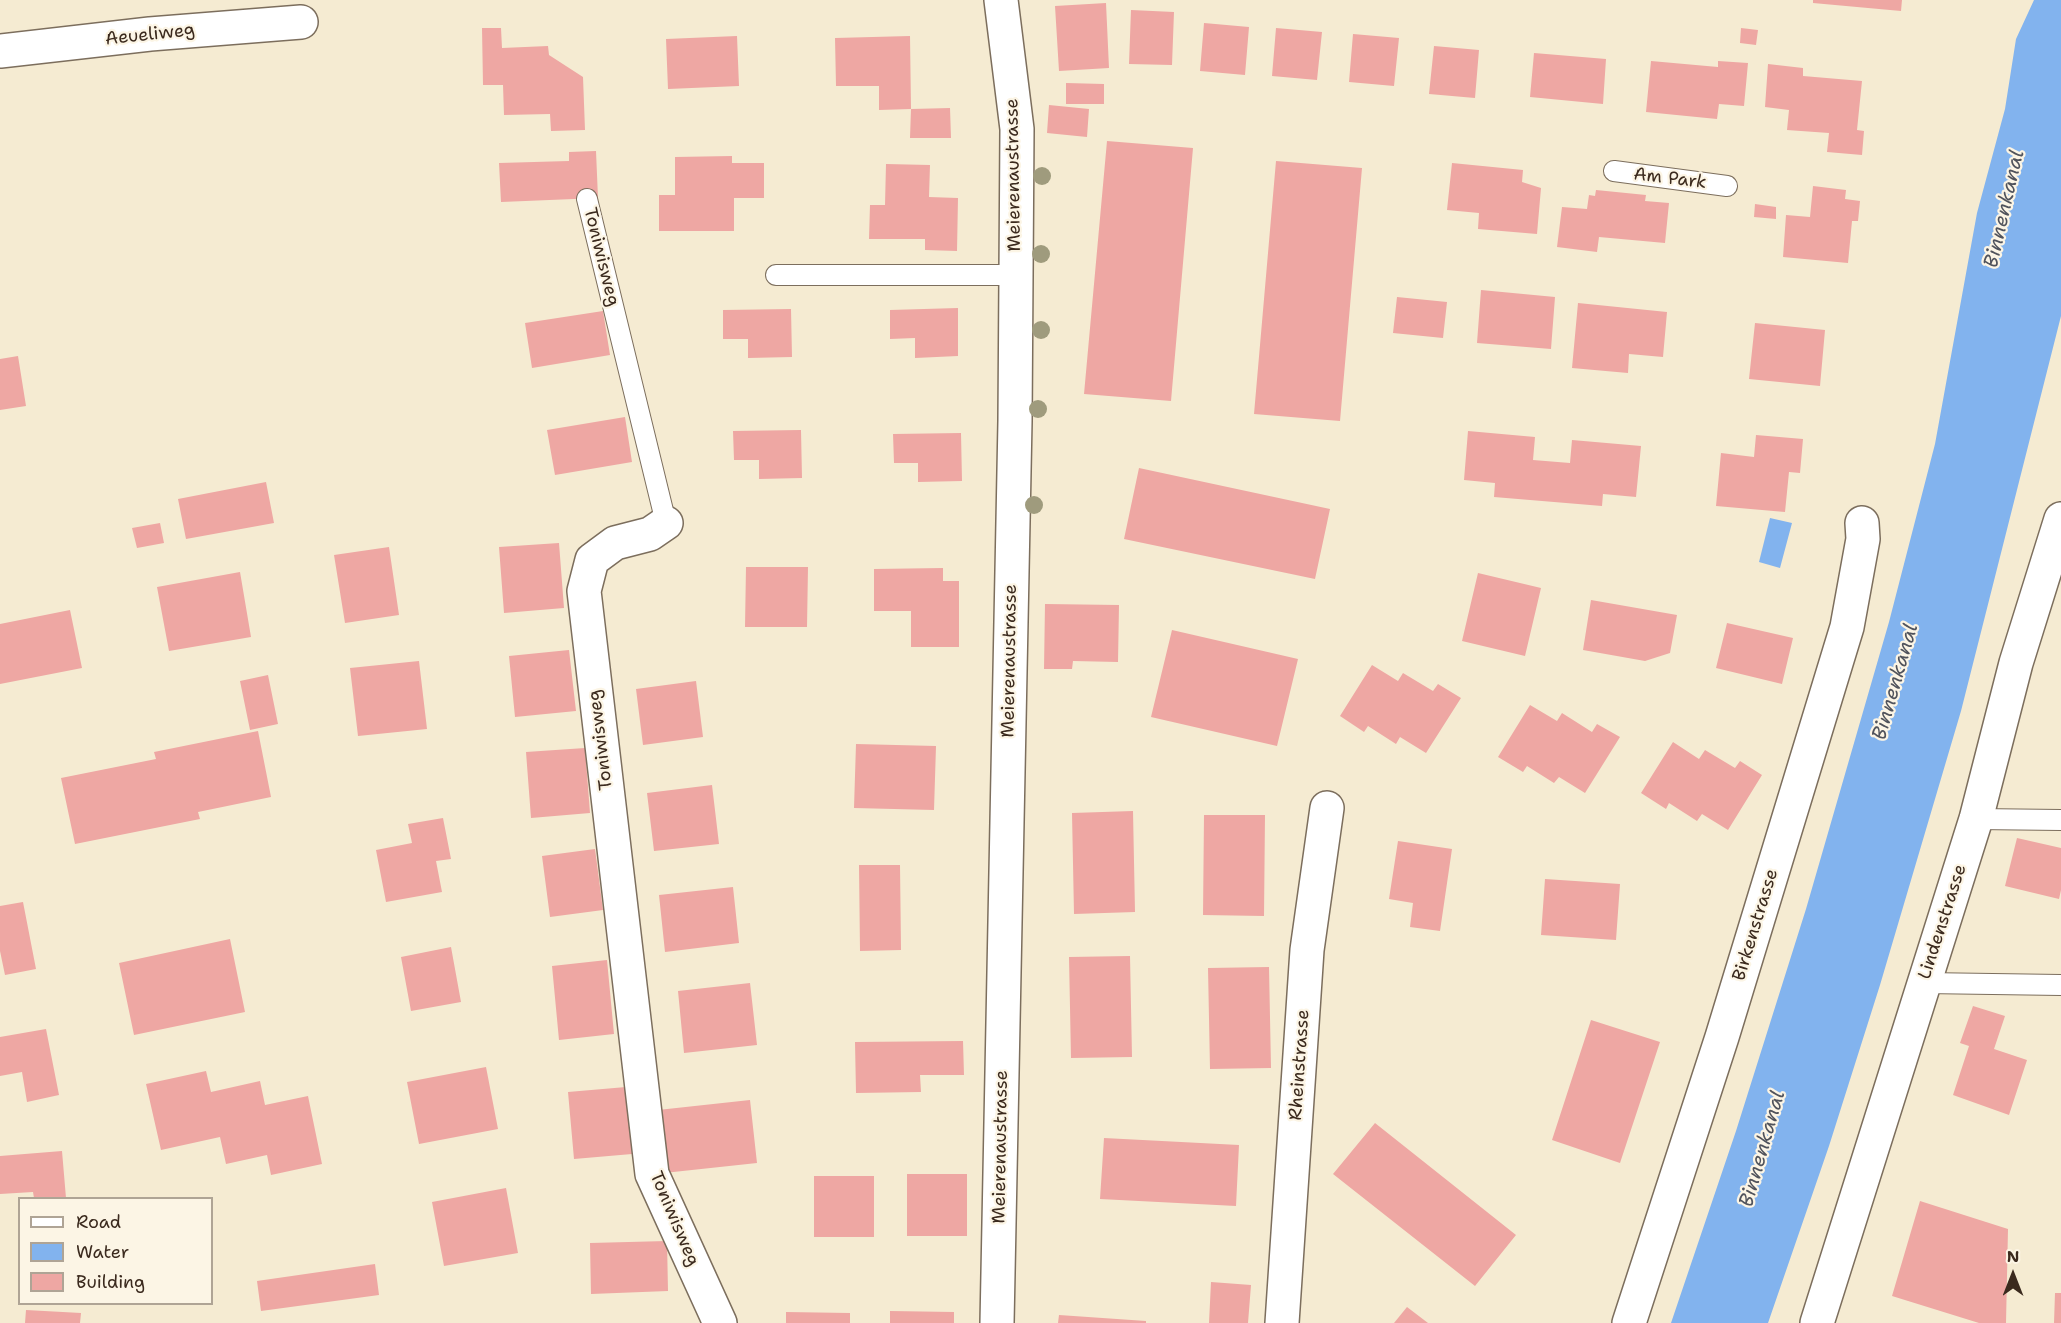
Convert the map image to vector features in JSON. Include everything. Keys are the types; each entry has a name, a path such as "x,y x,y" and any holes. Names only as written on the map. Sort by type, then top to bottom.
{"street":[{"name":"Meierenaustrasse","path":"997,1323 1008,782 1017,129 1001,0"},
{"name":"Aeueliweg","path":"0,51 150,34 301,22"},
{"name":"Lindenstrasse","path":"1817,1323 1976,819 2016,663 2061,519"},
{"name":"Toniwisweg","path":"666,523 650,534 615,543 592,560 584,591 652,1174 720,1323"},
{"name":"Birkenstrasse","path":"1629,1323 1722,1037 1846,627 1863,539 1862,523"},
{"name":"Rheinstrasse","path":"1282,1323 1307,950 1327,808"}],"lane":[{"name":"Am Park","path":"1614,171 1727,186"},
{"name":"Toniwisweg","path":"587,199 666,523"},
{"path":"776,275 1016,275"},
{"path":"1976,819 2061,820"},
{"path":"1924,983 2061,985"}],"water":[{"name":"Binnenkanal","path":"2034,0 2061,0 2061,316 1961,711 1880,985 1829,1146 1768,1323 1671,1323 1736,1131 1806,909 1889,622 1935,444 1977,213 2005,109 2016,39"},
{"path":"1770,518 1792,523 1780,568 1759,562"}],"building":[{"path":"1813,0 1902,0 1901,11 1813,3"},
{"path":"1106,3 1109,68 1059,71 1055,6"},
{"path":"1131,10 1174,12 1172,65 1129,64"},
{"path":"1204,23 1249,27 1245,75 1200,71"},
{"path":"482,28 501,28 502,48 548,46 549,55 583,77 585,130 551,131 550,114 504,115 503,85 483,85"},
{"path":"1276,28 1322,32 1317,80 1272,76"},
{"path":"1741,28 1758,30 1756,45 1740,43"},
{"path":"1353,34 1399,38 1394,86 1349,82"},
{"path":"737,36 739,86 668,89 666,39"},
{"path":"910,36 911,109 879,110 879,86 836,86 835,38"},
{"path":"1434,46 1479,50 1475,98 1429,94"},
{"path":"1534,53 1606,59 1603,104 1530,97"},
{"path":"1651,61 1718,67 1718,61 1748,63 1744,106 1719,104 1717,119 1646,112"},
{"path":"1768,64 1803,68 1803,76 1862,81 1857,130 1864,131 1862,155 1827,152 1829,133 1787,130 1789,110 1765,107"},
{"path":"1066,83 1104,84 1104,104 1066,104"},
{"path":"1049,105 1089,109 1087,137 1047,133"},
{"path":"950,108 951,138 910,138 911,109"},
{"path":"1107,141 1193,148 1171,401 1084,394"},
{"path":"596,151 598,198 501,202 499,163 569,161 569,152"},
{"path":"732,156 732,163 764,163 764,198 734,198 734,231 659,231 659,195 675,195 675,157"},
{"path":"1276,161 1362,168 1340,421 1254,414"},
{"path":"1452,163 1523,170 1522,182 1541,188 1537,234 1478,229 1479,213 1447,210"},
{"path":"886,164 930,165 929,197 958,198 957,251 925,250 925,239 869,239 870,205 885,205"},
{"path":"1813,186 1846,190 1845,199 1860,201 1858,221 1852,221 1848,263 1783,257 1786,215 1810,217"},
{"path":"1596,190 1646,195 1645,201 1669,203 1665,243 1599,237 1597,252 1557,247 1562,207 1587,209 1589,195 1595,196"},
{"path":"1755,204 1776,207 1776,219 1754,217"},
{"path":"1481,290 1555,297 1551,349 1477,343"},
{"path":"1397,297 1447,302 1443,338 1393,333"},
{"path":"1578,303 1667,312 1663,357 1629,354 1628,373 1572,368"},
{"path":"958,308 958,356 915,358 915,338 890,339 890,310"},
{"path":"791,309 792,357 748,358 748,339 723,339 723,310"},
{"path":"603,311 610,355 532,368 525,323"},
{"path":"1755,323 1825,330 1820,386 1749,379"},
{"path":"18,356 26,406 0,410 0,359"},
{"path":"625,417 632,462 555,475 547,430"},
{"path":"801,430 802,478 759,479 759,460 734,460 733,431"},
{"path":"1468,431 1535,437 1533,460 1570,463 1572,440 1641,446 1636,497 1603,494 1602,506 1494,497 1495,483 1464,480"},
{"path":"961,433 962,481 918,482 918,463 894,463 893,434"},
{"path":"1756,435 1803,439 1800,473 1789,472 1785,512 1716,506 1721,453 1754,457"},
{"path":"1139,468 1330,509 1315,579 1124,539"},
{"path":"266,482 274,523 186,539 178,499"},
{"path":"160,523 164,543 137,548 132,528"},
{"path":"559,543 564,608 504,613 499,547"},
{"path":"389,547 399,615 345,623 334,555"},
{"path":"746,567 808,567 807,627 745,627"},
{"path":"943,568 943,581 959,581 959,647 911,647 911,611 874,611 874,569"},
{"path":"240,572 251,637 169,651 157,587"},
{"path":"1478,573 1541,588 1525,656 1462,641"},
{"path":"1591,600 1677,615 1670,653 1645,661 1583,650"},
{"path":"1045,604 1119,605 1118,662 1073,661 1072,669 1044,669"},
{"path":"70,610 82,668 0,684 0,624"},
{"path":"1727,623 1793,638 1782,684 1716,668"},
{"path":"1172,630 1298,659 1277,746 1151,717"},
{"path":"569,650 576,711 515,717 509,656"},
{"path":"419,661 427,729 358,736 350,668"},
{"path":"1372,665 1398,681 1403,673 1433,691 1438,684 1461,698 1426,753 1400,737 1396,744 1368,726 1364,732 1340,716"},
{"path":"268,675 278,724 250,730 240,681"},
{"path":"696,681 703,737 643,745 636,689"},
{"path":"1530,705 1557,721 1562,713 1592,732 1597,724 1620,737 1585,793 1559,777 1554,783 1527,766 1523,772 1498,757"},
{"path":"258,731 271,797 198,812 200,819 75,844 61,778 156,759 154,752"},
{"path":"1673,742 1699,759 1705,750 1735,768 1740,761 1762,775 1728,830 1702,814 1697,821 1669,803 1666,809 1641,793"},
{"path":"856,744 936,746 934,810 854,808"},
{"path":"585,748 590,813 531,818 526,752"},
{"path":"712,785 719,844 654,851 647,793"},
{"path":"1133,811 1135,912 1074,914 1072,813"},
{"path":"1204,815 1265,815 1264,916 1203,915"},
{"path":"443,818 451,859 436,861 442,892 386,902 376,850 412,843 408,824"},
{"path":"2017,838 2061,848 2059,899 2005,886"},
{"path":"1398,841 1452,849 1440,931 1410,927 1413,903 1389,899"},
{"path":"595,849 603,910 550,917 542,856"},
{"path":"859,865 900,865 901,950 860,951"},
{"path":"1545,879 1620,884 1616,940 1541,935"},
{"path":"733,887 739,943 665,952 659,895"},
{"path":"23,902 36,969 5,975 0,951 0,906"},
{"path":"230,939 245,1012 134,1035 119,963"},
{"path":"451,947 461,1002 411,1011 401,957"},
{"path":"1130,956 1132,1057 1071,1058 1069,957"},
{"path":"607,960 614,1034 559,1040 552,966"},
{"path":"1269,967 1271,1068 1210,1069 1208,968"},
{"path":"750,983 757,1045 684,1053 678,991"},
{"path":"1973,1006 2005,1016 1994,1049 2027,1060 2009,1115 1953,1095 1969,1046 1960,1043"},
{"path":"1591,1020 1660,1042 1620,1163 1552,1140"},
{"path":"46,1029 59,1095 27,1102 22,1072 0,1076 0,1037"},
{"path":"963,1041 964,1075 920,1075 921,1092 856,1093 855,1042"},
{"path":"486,1067 498,1129 419,1144 407,1082"},
{"path":"206,1071 211,1092 260,1081 265,1105 308,1096 322,1164 271,1175 267,1155 226,1164 220,1137 161,1150 146,1084"},
{"path":"626,1087 632,1154 574,1159 568,1092"},
{"path":"750,1100 757,1163 664,1173 658,1110"},
{"path":"1375,1123 1516,1235 1475,1286 1333,1174"},
{"path":"1104,1138 1239,1145 1236,1206 1100,1199"},
{"path":"62,1151 66,1197 34,1197 33,1192 0,1194 0,1156"},
{"path":"907,1174 967,1174 967,1236 907,1236"},
{"path":"814,1176 874,1176 874,1237 814,1237"},
{"path":"506,1188 518,1253 444,1266 432,1202"},
{"path":"1920,1201 2008,1229 2006,1323 1979,1323 1892,1296"},
{"path":"667,1241 668,1291 591,1294 590,1243"},
{"path":"375,1264 379,1295 261,1311 257,1281"},
{"path":"1211,1282 1251,1285 1248,1323 1209,1323"},
{"path":"2055,1293 2061,1293 2061,1323 2054,1323"},
{"path":"1407,1307 1428,1323 1394,1323"},
{"path":"26,1310 81,1313 80,1323 25,1323"},
{"path":"890,1311 954,1312 954,1323 890,1323"},
{"path":"786,1312 850,1313 850,1323 786,1323"},
{"path":"1059,1315 1146,1321 1146,1323 1058,1323"}]}
